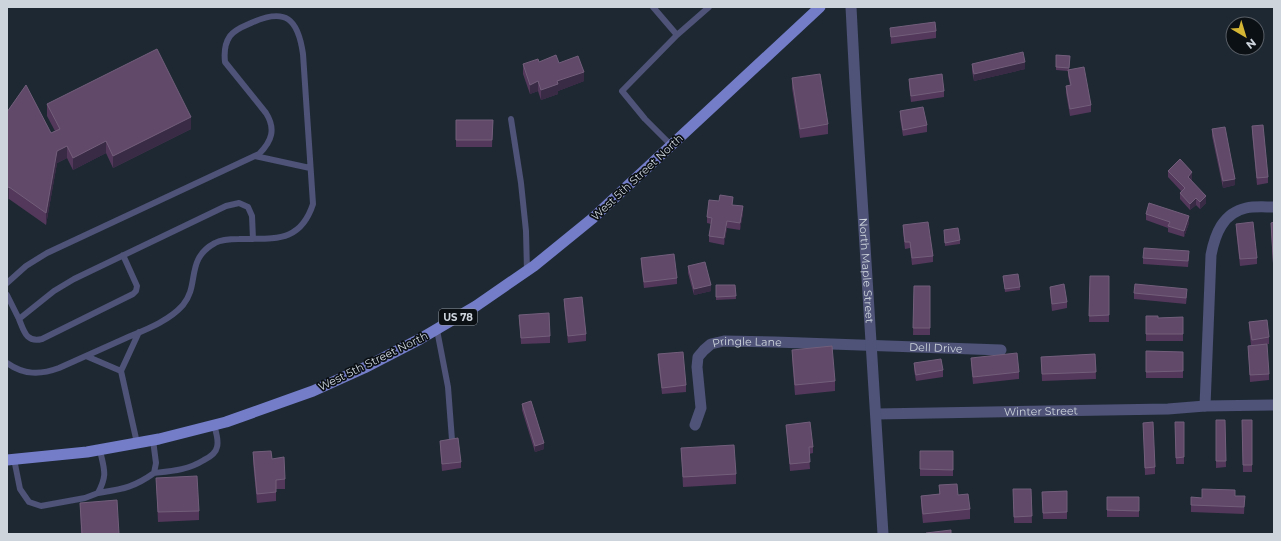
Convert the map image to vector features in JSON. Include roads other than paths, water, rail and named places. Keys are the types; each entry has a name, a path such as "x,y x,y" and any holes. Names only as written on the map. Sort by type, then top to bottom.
{"main road":[{"name":"West 5th Street North","path":"11,459 100,450 153,440 214,425 262,410 313,391 364,368 437,330 476,306 527,271 593,218 820,7"}],"street":[{"name":"North Maple Street","path":"851,7 883,534"},
{"path":"1205,406 1211,255 1214,238 1222,223 1231,215 1246,208 1274,207"},
{"name":"Pringle Lane","path":"695,425 701,408 697,367 698,357 711,344 724,341 871,345"},
{"name":"Dell Drive","path":"871,345 1001,350"},
{"name":"Winter Street","path":"876,414 1160,409 1205,406 1274,405"}],"lane":[{"path":"671,146 645,119 622,91 677,35 709,7"},
{"path":"657,8 677,35"},
{"path":"7,282 26,266 47,253 259,154 271,139 271,121 225,62 224,54 231,35 237,29 273,15 287,18 293,23 298,29 302,40 312,204 309,215 303,224 295,232 284,237 222,240 215,243 202,253 195,266 188,299 177,312 165,320 47,372 38,374 27,373 14,369 7,364"},
{"path":"511,119 521,183 526,231 527,271"},
{"path":"255,156 310,168"},
{"path":"18,319 63,285 123,255 235,203 244,204 248,207 250,212 253,239"},
{"path":"7,295 18,319 31,340 42,339 130,296 136,291 137,286 123,255"},
{"path":"437,330 448,387 452,440"},
{"path":"136,443 121,371 139,332"},
{"path":"86,356 121,371"},
{"path":"11,459 20,489 29,502 42,506 85,498 98,493 128,488 154,473 176,471 194,466 212,455 217,448 218,442 214,425"},
{"path":"153,440 156,463 154,473"},
{"path":"98,493 105,475 100,450"}]}
